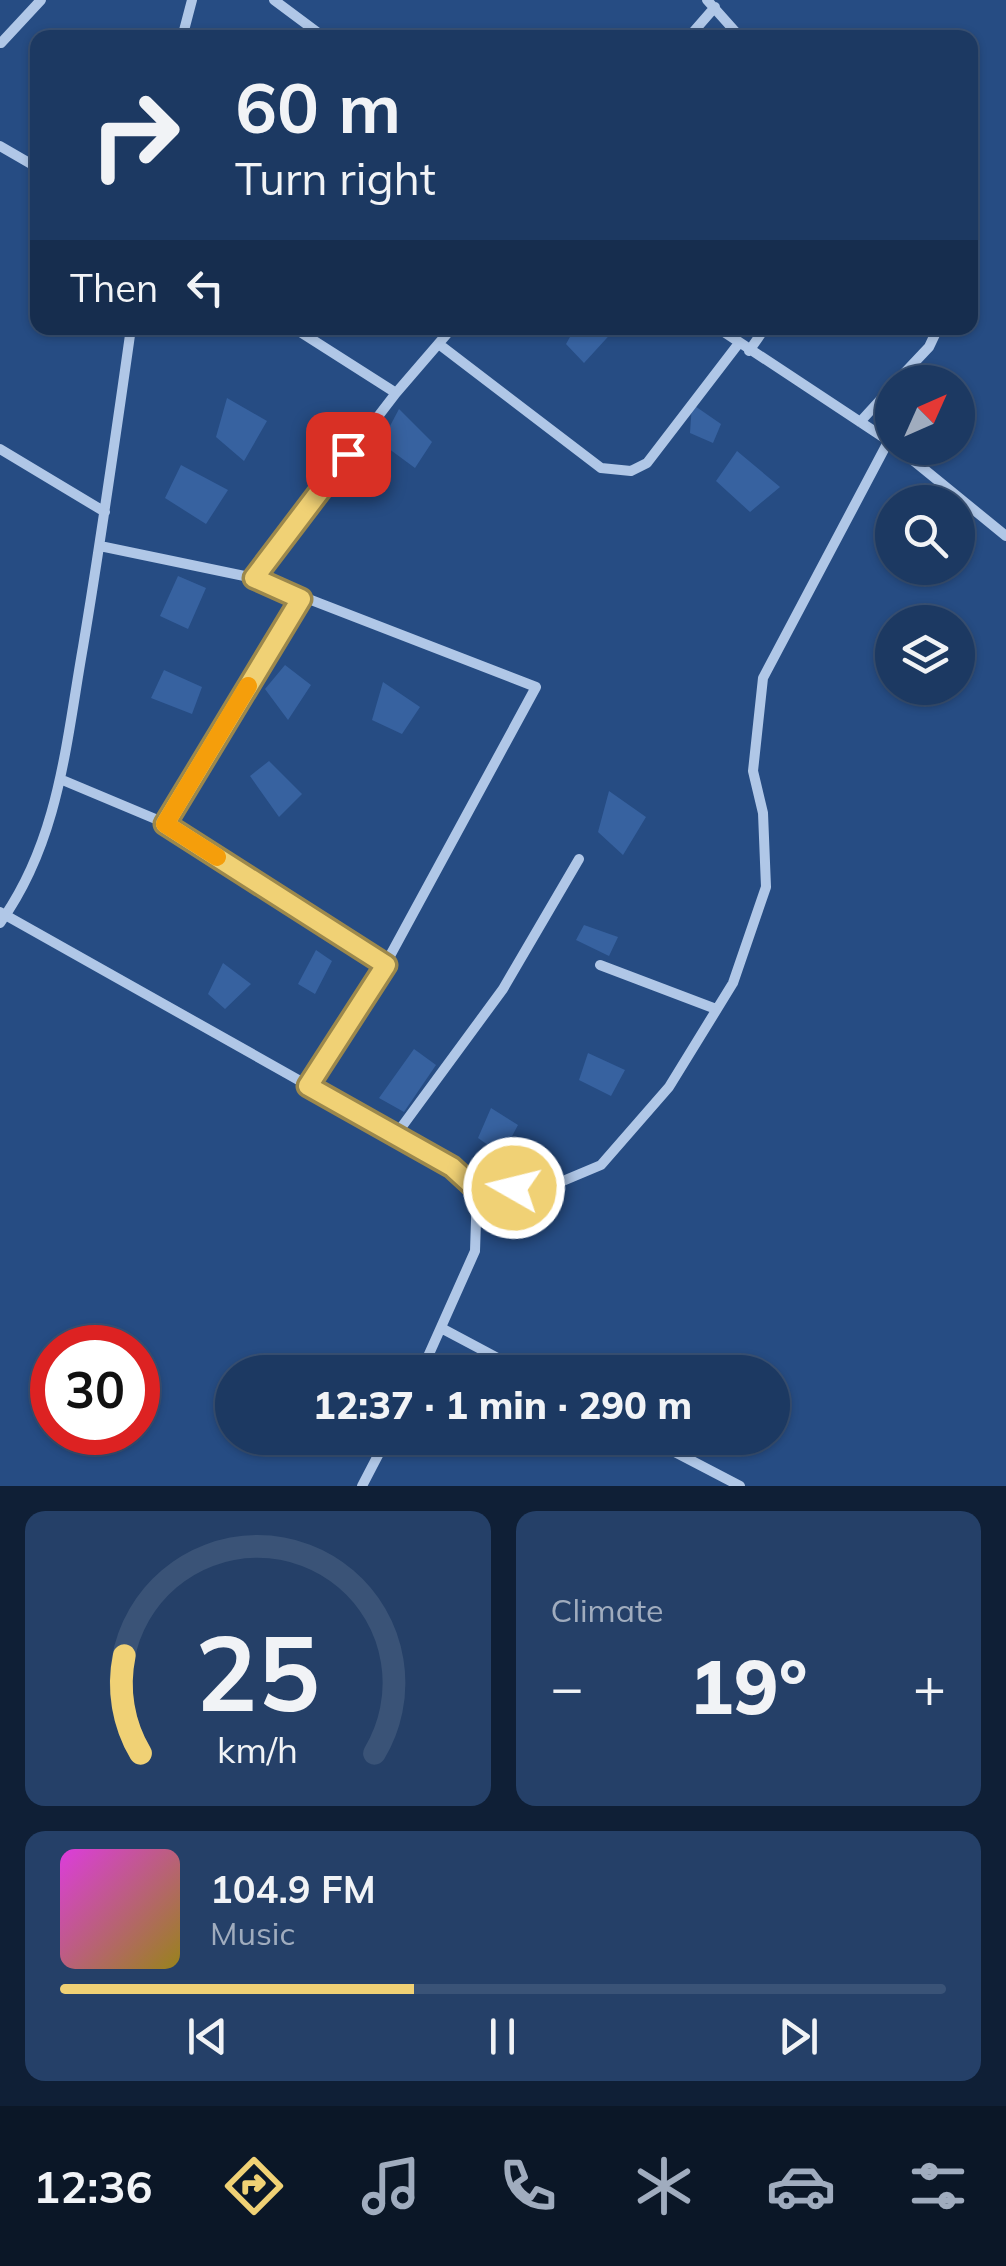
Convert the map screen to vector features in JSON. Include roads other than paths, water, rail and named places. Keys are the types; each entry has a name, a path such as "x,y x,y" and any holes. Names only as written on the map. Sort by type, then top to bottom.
{"street":[{"path":"1,43 41,0"},
{"path":"184,30 192,0"},
{"path":"274,0 314,30"},
{"path":"693,30 711,3 734,30"},
{"path":"0,146 30,163"},
{"path":"130,335 106,512 53,816 32,873 2,917 452,1167 477,1190 551,1186 601,1164 668,1087 733,983 766,887 763,813 753,771 763,678 881,465"},
{"path":"305,335 396,393"},
{"path":"254,578 396,393 447,335"},
{"path":"728,335 875,432"},
{"path":"440,344 570,447 601,468 617,472 631,471 647,463 757,335"},
{"path":"911,365 934,335"},
{"path":"860,422 875,405"},
{"path":"2,454 106,512"},
{"path":"919,465 1006,536"},
{"path":"100,546 254,578 536,687 386,965 308,1086"},
{"path":"165,824 301,599"},
{"path":"60,780 165,824 386,965"},
{"path":"394,1136 503,988 579,859"},
{"path":"600,966 716,1010"},
{"path":"429,1355 476,1252 477,1190"},
{"path":"443,1330 491,1355"},
{"path":"362,1486 378,1455"},
{"path":"681,1455 740,1486"}]}
